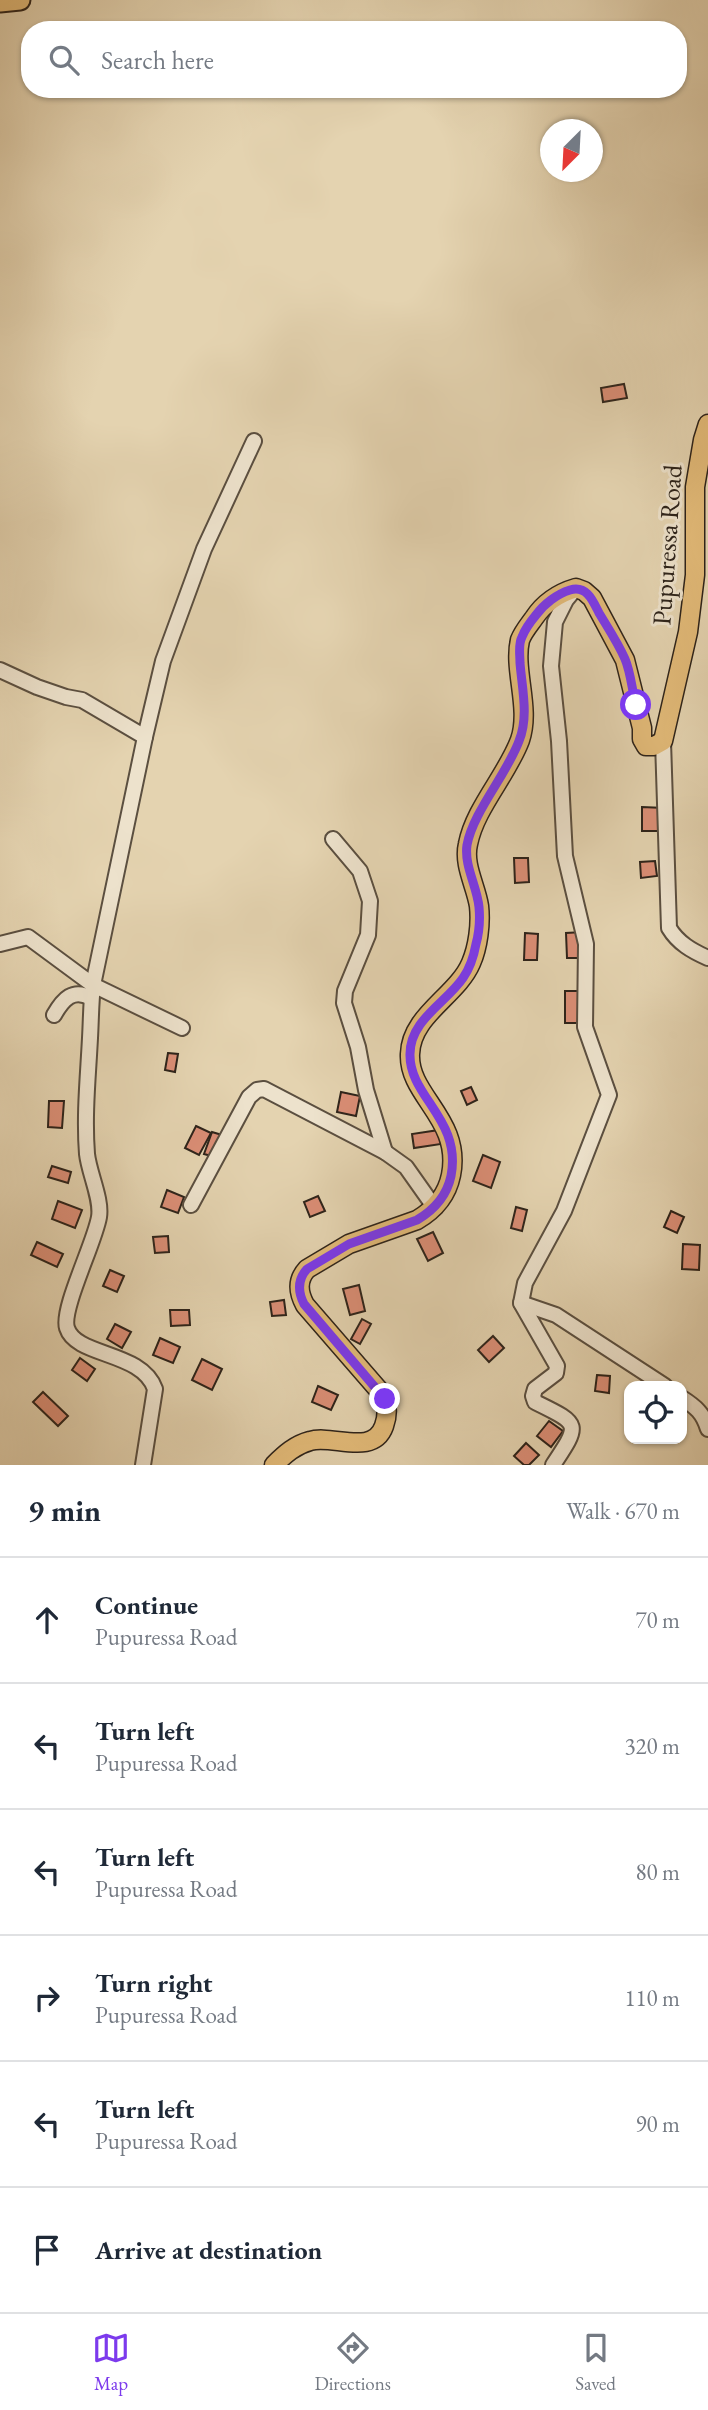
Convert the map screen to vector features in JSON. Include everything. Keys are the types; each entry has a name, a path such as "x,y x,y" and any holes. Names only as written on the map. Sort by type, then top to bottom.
{"highway":[{"path":"0,2 20,0"}],"main road":[{"name":"Pupuressa Road","path":"576,588 592,598 625,660 642,728 642,739 646,746 654,746 663,741 688,632 695,575 695,487 708,424"},
{"path":"274,1465 289,1451 311,1440 368,1442 383,1430 388,1412 383,1395 304,1304 299,1284 307,1269 349,1244 417,1220 435,1208 450,1182 453,1167 452,1146 443,1123 411,1067 410,1053 414,1036 426,1017 463,978 477,940 479,907 467,859 467,845 473,827 520,740 524,721 521,638 540,610 558,595 576,588"}],"street":[{"path":"143,1465 155,1389 152,1380 135,1366 75,1341 67,1327 68,1311 100,1214 87,1158 85,1100 92,991 163,661 204,549 254,441"},
{"path":"553,1465 571,1438 573,1430 567,1417 535,1402 533,1396 535,1389 556,1373 557,1366 521,1303 524,1283 564,1211 610,1095 586,1027 586,944 565,856 559,741 551,666 555,622 566,600 576,588"},
{"path":"0,670 37,687 82,700 145,737"},
{"path":"663,741 669,928 674,937 694,952 708,958"},
{"path":"333,839 360,870 370,901 368,935 345,991 344,1003 385,1152"},
{"path":"0,944 28,937 92,991 183,1028"},
{"path":"54,1015 64,999 70,995 92,991"},
{"path":"191,1205 249,1097 257,1090 264,1089 385,1152 406,1167 435,1208"},
{"path":"521,1303 556,1315 656,1381"},
{"path":"687,1401 703,1410 708,1429"}],"building":[{"path":"624,384 627,398 603,402 601,388"},
{"path":"642,807 664,808 664,831 642,831"},
{"path":"514,858 528,858 529,882 515,883"},
{"path":"655,861 657,876 641,878 640,862"},
{"path":"583,932 584,958 567,958 566,933"},
{"path":"525,933 538,934 537,960 524,960"},
{"path":"565,991 582,991 582,1023 565,1023"},
{"path":"168,1053 178,1054 175,1072 165,1070"},
{"path":"471,1087 477,1100 467,1105 461,1091"},
{"path":"341,1092 360,1096 356,1116 337,1112"},
{"path":"49,1101 64,1101 62,1128 48,1127"},
{"path":"196,1126 211,1133 199,1155 185,1148"},
{"path":"439,1130 441,1144 414,1148 412,1134"},
{"path":"212,1132 222,1135 215,1157 204,1154"},
{"path":"483,1155 500,1162 491,1188 473,1181"},
{"path":"52,1166 71,1172 68,1183 48,1177"},
{"path":"167,1190 184,1197 178,1213 161,1207"},
{"path":"318,1196 325,1211 310,1217 304,1202"},
{"path":"58,1201 82,1210 75,1228 52,1219"},
{"path":"516,1207 527,1210 522,1231 511,1228"},
{"path":"671,1211 684,1217 677,1233 664,1227"},
{"path":"433,1232 443,1253 428,1261 417,1239"},
{"path":"168,1236 169,1252 155,1253 153,1237"},
{"path":"37,1242 63,1254 57,1267 31,1255"},
{"path":"683,1244 700,1245 699,1270 682,1269"},
{"path":"110,1270 124,1276 117,1292 103,1286"},
{"path":"359,1285 365,1311 350,1315 343,1289"},
{"path":"284,1300 286,1315 272,1316 270,1302"},
{"path":"170,1310 189,1310 190,1325 171,1326"},
{"path":"362,1319 371,1324 360,1344 351,1339"},
{"path":"115,1324 131,1332 122,1348 107,1339"},
{"path":"493,1336 504,1348 489,1362 478,1350"},
{"path":"160,1338 180,1347 173,1363 153,1355"},
{"path":"80,1358 95,1369 87,1381 72,1370"},
{"path":"202,1359 222,1369 212,1390 192,1380"},
{"path":"597,1375 610,1376 609,1393 595,1391"},
{"path":"318,1386 338,1395 331,1410 312,1402"},
{"path":"43,1392 68,1416 58,1426 33,1402"},
{"path":"549,1421 563,1431 551,1447 537,1436"},
{"path":"526,1443 539,1455 529,1465 524,1465 514,1456"}],"route":[{"path":"385,1399 304,1304 299,1284 307,1269 349,1244 417,1220 435,1208 450,1182 453,1167 452,1146 443,1123 411,1067 410,1053 414,1036 426,1017 463,978 471,962 477,940 479,907 467,859 467,845 473,827 520,740 524,721 521,638 540,610 558,595 576,588 588,594 625,660 636,705"}]}
